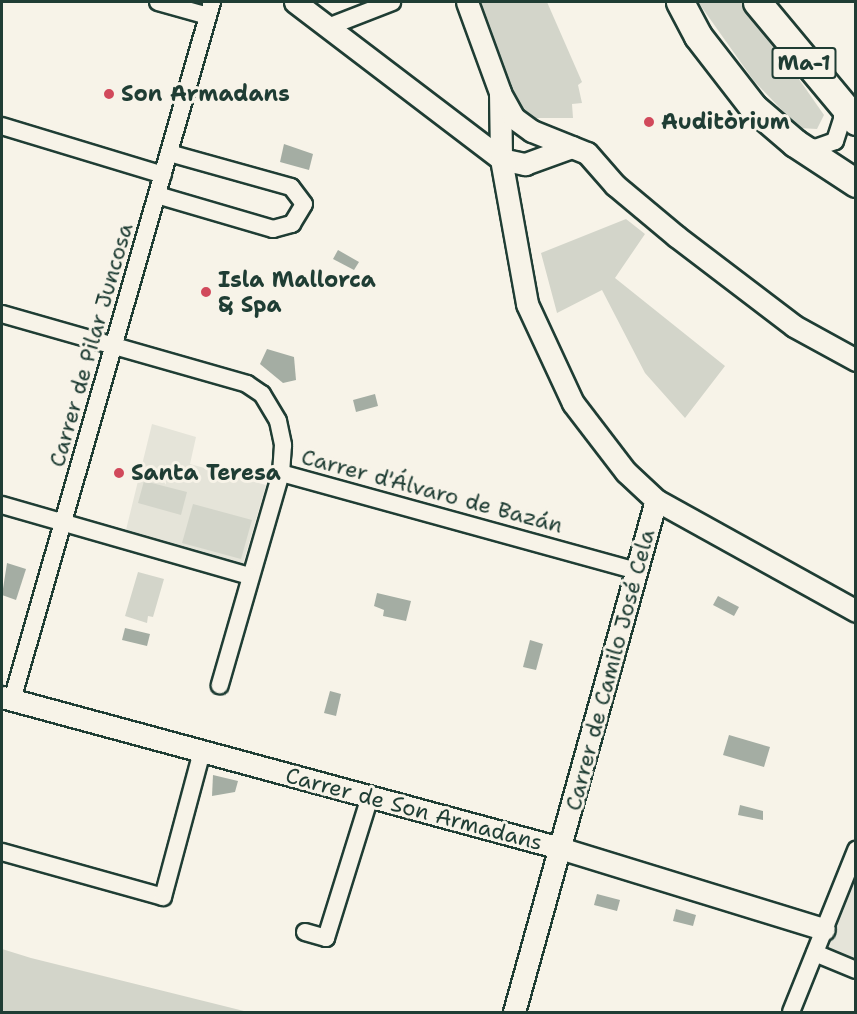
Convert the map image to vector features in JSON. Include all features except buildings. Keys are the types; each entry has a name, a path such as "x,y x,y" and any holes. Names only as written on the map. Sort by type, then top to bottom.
{"highway":[{"name":"Ma-1","path":"680,2 729,80 762,116 795,143 855,183"},
{"name":"Ma-1","path":"757,2 849,113"}],"street":[{"path":"158,2 210,9"},
{"path":"295,2 501,159 525,164 572,147"},
{"path":"328,27 392,2"},
{"path":"467,2 500,92 514,118 532,131 587,153 637,205 794,326 855,360"},
{"name":"Carrer de Pilar Juncosa","path":"7,699 63,522 210,9"},
{"path":"500,92 501,159 527,304 549,356 587,423 626,472 656,500 855,611"},
{"path":"795,143 815,148 835,141 842,120 849,113"},
{"path":"2,126 163,175"},
{"path":"157,195 273,229 292,224 304,204 291,186 169,153"},
{"name":"Carrer d'Álvaro de Bazán","path":"2,314 246,384 262,394 278,421 284,444 281,473 638,571"},
{"path":"220,685 281,473"},
{"name":"Carrer de Camilo José Cela","path":"514,1012 656,500"},
{"path":"2,505 250,576"},
{"name":"Carrer de Son Armadans","path":"7,699 560,848 824,929"},
{"path":"2,852 164,897 202,752"},
{"path":"305,932 326,938 370,797"},
{"path":"791,1012 854,855"},
{"path":"815,953 855,969"}],"shaded area":[{"path":"480,2 547,2 582,82 578,85 582,103 572,104 573,118 535,118 513,102"},
{"path":"698,2 745,2 824,115 817,129 799,128 754,81"},
{"path":"284,144 313,154 309,170 280,162"},
{"path":"626,219 645,234 615,278 725,366 685,418 645,373 602,290 557,313 541,253"},
{"path":"338,250 359,262 354,270 333,259"},
{"path":"267,349 294,357 296,380 283,383 260,364"},
{"path":"375,394 378,406 356,412 353,400"},
{"path":"152,424 196,437 190,464 266,485 243,564 126,530"},
{"path":"144,481 187,492 181,515 138,503"},
{"path":"193,504 252,520 241,559 182,543"},
{"path":"7,563 26,569 16,600 2,595"},
{"path":"138,572 164,579 153,617 148,616 147,623 125,616"},
{"path":"377,593 411,601 406,621 383,616 384,610 374,606"},
{"path":"718,596 739,607 734,616 713,605"},
{"path":"125,628 150,634 147,646 122,640"},
{"path":"530,640 543,644 536,670 523,667"},
{"path":"330,691 341,694 336,716 324,713"},
{"path":"729,735 770,747 764,767 723,755"},
{"path":"213,775 238,781 235,792 212,796"},
{"path":"740,805 763,811 763,820 738,815"},
{"path":"855,879 855,960 827,949"},
{"path":"597,894 620,900 617,911 594,905"},
{"path":"676,909 696,915 693,926 673,921"},
{"path":"2,949 31,958 248,1012 2,1012"}],"place":[{"name":"Son Armadans","path":"109,94"},
{"name":"Auditòrium","path":"649,122"},
{"name":"Isla Mallorca & Spa","path":"206,292"},
{"name":"Santa Teresa","path":"119,473"}]}
